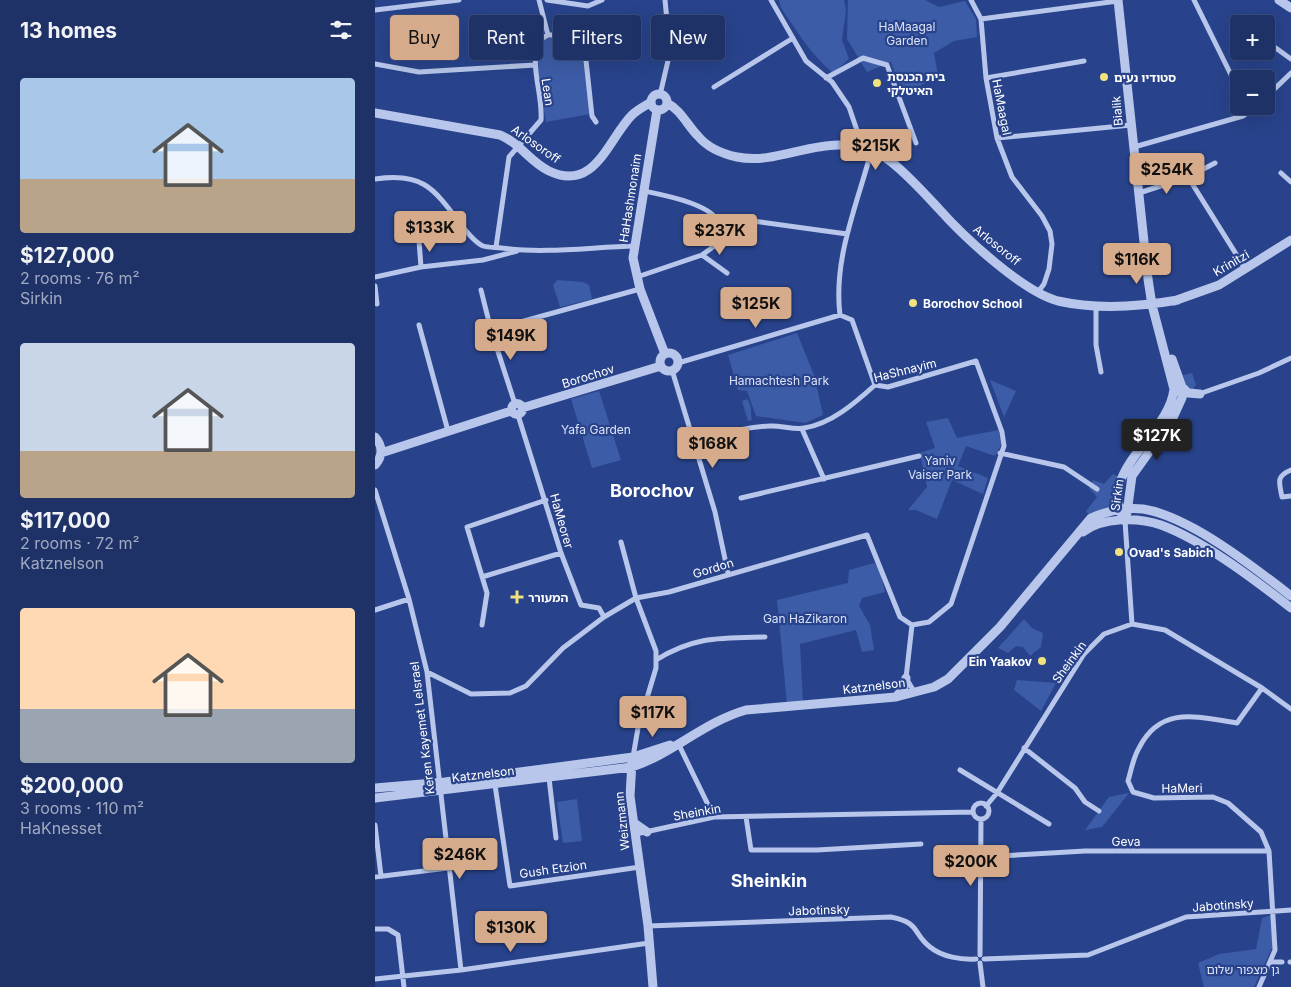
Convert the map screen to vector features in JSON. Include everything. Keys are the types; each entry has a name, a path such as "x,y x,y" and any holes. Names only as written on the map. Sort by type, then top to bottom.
{"street":[{"path":"375,10 459,0"},
{"path":"539,0 548,35 575,34 584,42 592,116 596,122"},
{"path":"547,0 588,6 602,0"},
{"path":"660,94 665,97 667,103 662,109 654,106 655,96 660,94 670,52 665,0"},
{"path":"771,0 806,61 826,78 849,106 867,150 847,234 838,289 840,315"},
{"name":"HaMaagal","path":"971,0 981,19 986,78 997,138 1012,177 1042,216 1050,231 1052,244 1049,269 1044,284 1038,292"},
{"path":"981,19 1118,0"},
{"name":"Bialik","path":"1118,0 1133,147 1153,307 1178,398"},
{"path":"1193,0 1230,72"},
{"path":"1279,0 1291,8"},
{"name":"Lean","path":"496,247 507,164 512,152 537,127 541,120 535,65 539,40 548,35"},
{"path":"714,87 793,38"},
{"path":"1275,47 1291,59"},
{"path":"826,78 863,58 887,65 916,143"},
{"path":"986,78 1084,61"},
{"path":"376,64 419,72 535,65"},
{"path":"1275,88 1291,73"},
{"name":"Arlosoroff","path":"667,103 681,114 698,137 708,145 737,157 761,158 831,145 867,150 883,156 922,191 955,227 996,262 1038,292 1059,300 1112,310 1153,307"},
{"name":"Arlosoroff","path":"375,113 490,132 510,138 549,172 561,176 579,175 594,166 602,158 633,114 654,106"},
{"name":"HaHashmonaim","path":"654,106 644,190 633,258 640,289 665,354"},
{"path":"1133,147 1243,115"},
{"path":"997,138 1131,125"},
{"path":"1139,193 1189,177 1215,163"},
{"path":"1281,173 1291,182"},
{"path":"375,179 399,176 421,182 474,239 486,247 519,250 635,246"},
{"path":"1189,177 1246,270"},
{"path":"637,277 702,255 717,244 719,224 713,214 686,201 644,190"},
{"path":"719,224 753,221 847,234"},
{"name":"Krinitzi","path":"1153,307 1219,285 1246,270 1291,240"},
{"path":"419,241 421,267"},
{"path":"483,260 486,247"},
{"path":"375,277 421,267 483,260 519,250"},
{"path":"702,255 727,273"},
{"path":"375,286 377,304"},
{"path":"491,330 640,289"},
{"name":"HaMeorer","path":"481,290 491,330 561,552 581,605 599,608 604,617"},
{"path":"1099,307 1096,345 1101,372"},
{"name":"Bialik","path":"1153,307 1182,387 1178,398"},
{"path":"678,362 674,355 665,354 661,359 661,366 667,371 672,370 678,362 840,315 852,320 875,385"},
{"path":"419,325 448,431"},
{"path":"1178,398 1200,394 1291,358"},
{"name":"HaShnayim","path":"695,441 755,427 781,426 802,429 829,419 855,402 875,385 888,387 975,361 1003,432 1004,446 1000,453"},
{"name":"Borochov","path":"381,453 517,409 661,366"},
{"path":"672,370 715,512 727,574"},
{"path":"1182,387 1188,393 1200,394"},
{"name":"Sirkin","path":"1132,624 1122,474 1178,398"},
{"path":"802,429 824,479"},
{"path":"375,437 381,447 381,453 375,466"},
{"path":"896,697 904,687 906,678 912,625 929,622 951,604 1000,453 1064,467 1097,489"},
{"path":"741,498 919,456"},
{"path":"1291,470 1281,474 1279,479 1281,497 1291,496"},
{"name":"Keren Kayemet LeIsrael","path":"375,490 409,599 427,672 461,970"},
{"path":"482,625 487,593 467,528 546,500"},
{"name":"Katznelson","path":"375,788 439,788 495,785 632,767 652,760 678,743 729,716 746,710 896,697 915,693 948,679 1001,626 1091,518 1124,510 1143,509 1185,524 1265,576 1291,596"},
{"name":"Katznelson","path":"1075,538 1090,526 1105,522 1125,521 1161,525 1210,551 1291,608"},
{"name":"Gordon","path":"427,672 471,694 510,693 526,686 563,648 604,617 636,598 669,592 867,535 899,617 912,625"},
{"name":"Weizmann","path":"621,542 636,598 656,650 656,668 638,728 629,796 648,926 653,987"},
{"path":"482,577 561,552"},
{"path":"375,610 409,599"},
{"name":"Sheinkin","path":"986,806 997,793 1084,654 1104,634 1132,624 1165,630 1262,688 1291,709"},
{"path":"656,660 677,647 709,638 765,637"},
{"path":"906,678 915,693"},
{"name":"HaMeri","path":"1259,987 1275,950 1269,851 1261,832 1228,803 1213,797 1154,798 1133,792 1128,781 1139,748 1155,726 1170,717 1185,716 1237,722 1262,688"},
{"path":"678,743 714,817"},
{"name":"Katznelson","path":"375,798 633,757 678,743"},
{"path":"1024,748 1075,788 1085,802 1099,811"},
{"path":"960,770 1049,824"},
{"path":"549,778 557,838"},
{"name":"Gush Etzion","path":"495,785 510,886 640,867"},
{"path":"978,804 986,806 987,814 981,819 975,816 973,812 978,804"},
{"name":"Sheinkin","path":"636,834 714,817 973,812"},
{"path":"746,817 751,850 817,850 921,844"},
{"path":"981,819 980,959 983,987"},
{"path":"633,823 647,832"},
{"path":"375,825 378,877 448,868"},
{"name":"Geva","path":"982,856 1085,851 1269,851"},
{"name":"Jabotinsky","path":"648,926 891,917 903,920 916,928 930,947 953,956 980,959 1088,954 1185,917 1291,910"},
{"path":"375,930 388,929 398,935 404,987"},
{"path":"375,978 461,970 649,943"},
{"path":"1270,962 1282,962"}],"green space":[{"path":"779,0 844,0 846,10 842,40 849,59 833,73 805,42 781,8"},
{"name":"HaMaagal Garden","path":"848,0 925,0 939,7 965,1 976,19 977,37 954,41 934,53 938,75 903,96 891,62 867,72 847,39"},
{"path":"553,37 553,60 585,60 590,114 546,122 538,74 538,60 543,60 543,41"},
{"path":"557,280 583,282 589,285 592,299 560,307 553,285"},
{"name":"Hamachtesh Park","path":"797,333 814,375 823,415 805,423 756,416 747,391 738,390 728,355"},
{"path":"1192,373 1196,385 1194,387 1195,392 1187,388 1183,375"},
{"path":"990,380 1016,391 1004,417"},
{"name":"Yafa Garden","path":"599,391 621,460 592,468 571,399"},
{"path":"747,399 751,407 752,420 748,421 742,401"},
{"name":"Yaniv Vaiser Park","path":"948,418 957,438 999,430 1001,445 995,456 966,446 958,466 988,478 983,494 952,480 937,519 916,510 908,510 927,487 920,453 935,448 926,422"},
{"path":"1113,474 1119,477 1119,510 1091,518 1086,511 1097,497 1089,488 1093,480 1104,484"},
{"name":"Gan HaZikaron","path":"874,563 879,568 885,592 862,598 859,606 870,625 874,650 862,652 856,630 800,644 803,704 787,704 777,600 848,583 849,570"},
{"path":"1024,619 1032,628 1043,633 1041,647 1030,656 1023,647 1016,646 1008,653 998,648"},
{"path":"1017,680 1056,683 1041,711 1014,690"},
{"path":"1129,793 1102,827 1085,830 1109,797"},
{"path":"577,799 582,841 563,843 557,802"},
{"name":"גן מצפור שלום","path":"1272,915 1272,948 1254,987 1204,987 1198,963 1219,954 1256,949 1262,918"}],"place":[{"name":"סטודיו נעים","path":"1104,77"},
{"name":"בית הכנסת האיטלקי","path":"877,83"},
{"name":"Borochov School","path":"913,303"},
{"name":"Ovad's Sabich","path":"1119,552"},
{"name":"המעורר","path":"517,597"},
{"name":"Ein Yaakov","path":"1042,661"}],"district":[{"name":"Borochov","path":"652,490"},
{"name":"Sheinkin","path":"769,880"}]}
